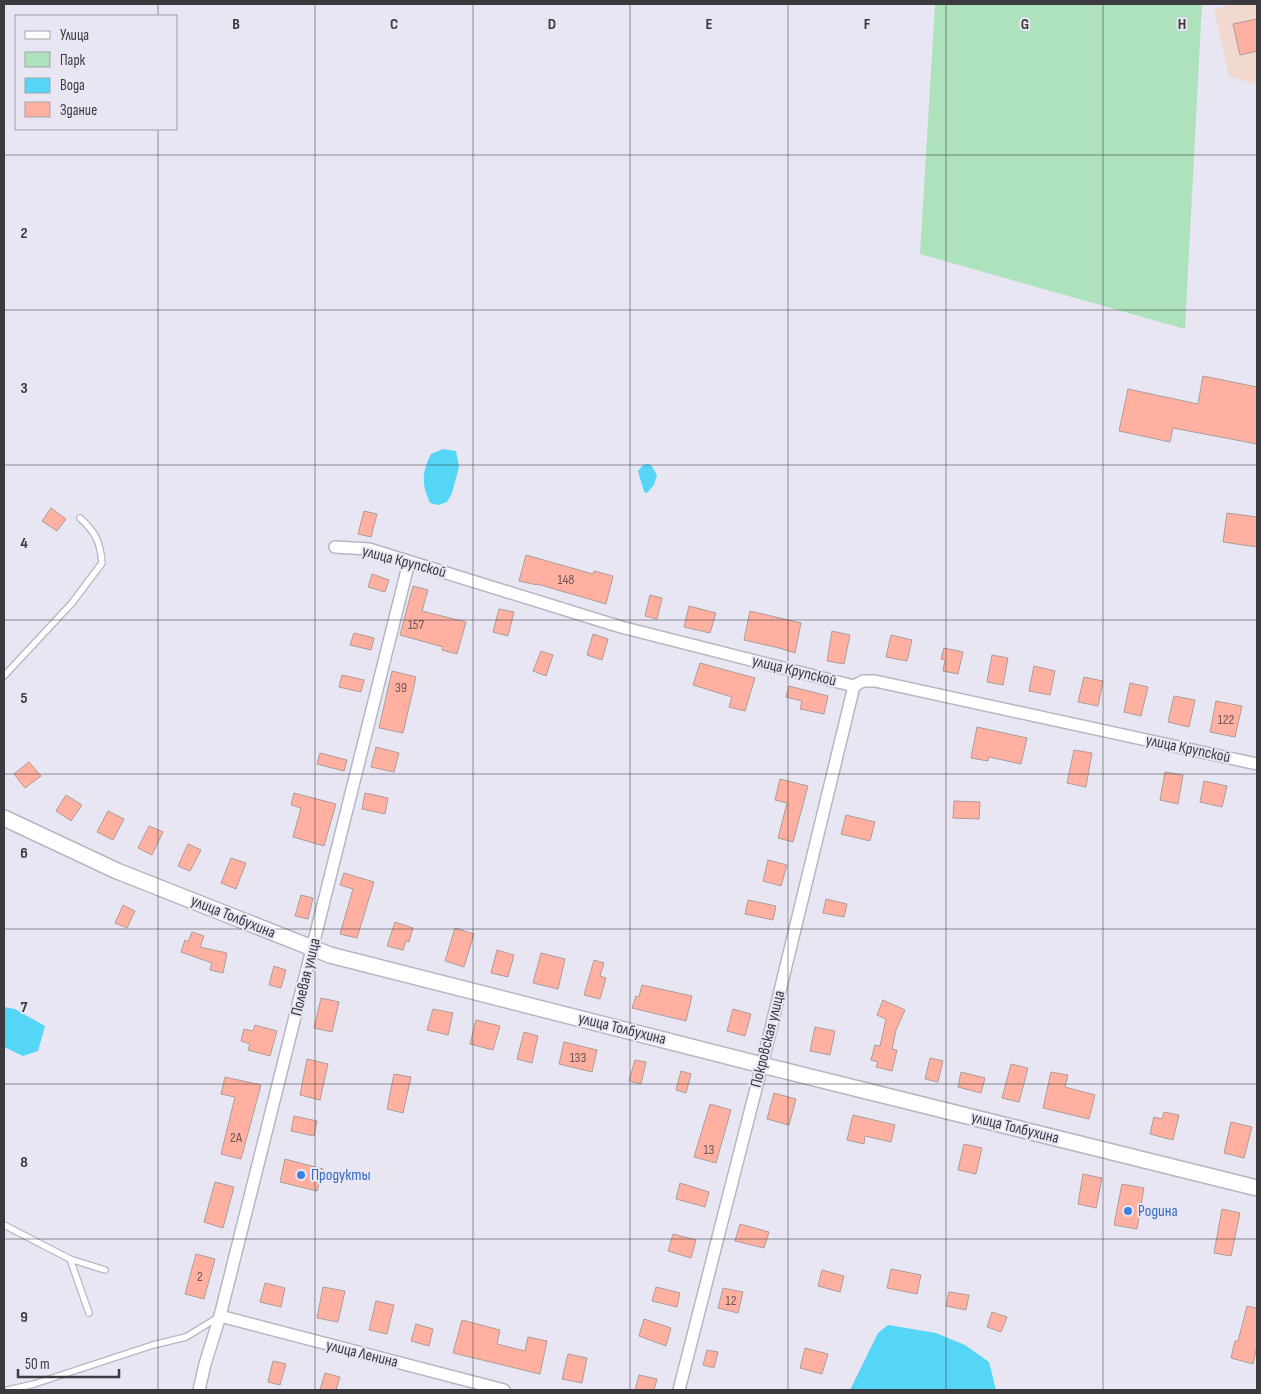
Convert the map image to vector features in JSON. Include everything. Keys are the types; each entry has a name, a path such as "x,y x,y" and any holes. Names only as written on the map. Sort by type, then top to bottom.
{"main road":[{"name":"улица Толбухина","path":"5,820 117,871 330,955 1257,1188"}],"street":[{"name":"улица Крупской","path":"335,547 369,549 621,626 854,686 862,681 875,680 1257,764"},
{"name":"Полевая улица","path":"199,1390 220,1316 409,562"},
{"name":"Покровская улица","path":"678,1390 762,1065 854,686"},
{"name":"улица Ленина","path":"220,1316 504,1390"}],"lane":[{"path":"4,676 72,604 102,563 100,546 93,530 80,518"},
{"path":"4,1225 70,1259 105,1270"},
{"path":"70,1259 89,1313"},
{"path":"8,1390 34,1384 153,1345 186,1338 220,1316"}],"shaded area":[{"path":"1235,4 1257,4 1257,85 1229,76 1214,9"}],"green space":[{"path":"935,4 1202,4 1185,329 920,254"}],"water":[{"path":"443,449 456,451 459,467 452,493 447,502 438,505 430,503 425,490 424,473 431,454"},
{"path":"643,465 651,465 657,475 654,485 647,493 644,492 638,471"},
{"path":"4,1007 15,1009 45,1026 38,1051 23,1056 4,1047"},
{"path":"888,1325 936,1333 965,1345 989,1362 996,1390 850,1390 878,1333"}],"building":[{"path":"1257,19 1257,51 1240,55 1233,24"},
{"path":"1203,376 1257,387 1257,444 1173,428 1170,442 1119,431 1128,389 1198,404"},
{"path":"51,508 66,519 57,531 42,521"},
{"path":"364,511 377,514 371,537 358,534"},
{"path":"1227,513 1257,517 1257,547 1223,542"},
{"path":"526,555 593,574 594,571 613,576 606,604 537,584 519,581"},
{"path":"372,574 389,580 385,592 368,587"},
{"path":"413,586 428,590 422,611 466,622 457,654 442,650 443,647 400,635"},
{"path":"650,595 662,598 657,619 645,616"},
{"path":"689,606 716,613 710,633 684,627"},
{"path":"499,609 514,612 508,636 493,632"},
{"path":"750,611 801,623 795,653 744,640"},
{"path":"832,631 850,635 844,664 827,661"},
{"path":"354,633 374,638 371,650 350,645"},
{"path":"593,634 608,639 602,660 587,655"},
{"path":"891,635 912,640 907,661 886,657"},
{"path":"944,648 963,652 958,674 943,671 945,660 941,659"},
{"path":"541,651 553,655 546,676 533,671"},
{"path":"992,655 1008,658 1003,685 987,682"},
{"path":"700,663 755,678 745,711 729,707 732,697 693,685"},
{"path":"1034,666 1055,671 1050,695 1029,691"},
{"path":"392,671 416,677 403,733 379,728"},
{"path":"342,675 364,680 361,692 339,687"},
{"path":"1084,677 1103,681 1098,706 1078,702"},
{"path":"1130,683 1148,687 1141,716 1124,712"},
{"path":"789,686 828,696 824,714 800,709 802,701 786,697"},
{"path":"1174,696 1195,700 1189,727 1168,722"},
{"path":"1216,701 1242,706 1235,737 1210,732"},
{"path":"977,727 1027,738 1021,764 989,757 988,761 971,758"},
{"path":"376,747 399,753 394,772 371,767"},
{"path":"1074,750 1092,753 1086,787 1067,783"},
{"path":"320,753 347,760 344,771 317,764"},
{"path":"29,762 41,776 25,788 14,774"},
{"path":"1165,772 1183,775 1178,804 1160,800"},
{"path":"780,779 808,786 793,842 778,838 787,803 775,800"},
{"path":"1204,781 1227,786 1222,807 1200,802"},
{"path":"294,793 336,804 324,846 293,837 301,808 291,805"},
{"path":"365,793 388,798 385,814 362,809"},
{"path":"66,795 82,805 71,821 56,811"},
{"path":"954,801 980,802 979,819 953,818"},
{"path":"108,811 124,819 113,840 97,832"},
{"path":"846,815 875,822 870,841 841,834"},
{"path":"149,826 163,832 152,855 138,848"},
{"path":"188,844 201,850 190,871 178,866"},
{"path":"231,858 246,863 236,889 221,883"},
{"path":"768,860 787,865 781,886 763,881"},
{"path":"344,873 374,882 357,938 340,934 353,889 340,885"},
{"path":"301,895 313,898 308,919 295,916"},
{"path":"826,899 847,904 844,917 823,913"},
{"path":"748,900 776,906 773,920 745,914"},
{"path":"123,905 135,911 127,928 115,923"},
{"path":"395,922 413,928 409,942 406,941 403,950 387,946"},
{"path":"455,928 474,934 464,967 445,961"},
{"path":"192,932 204,936 200,947 227,953 223,973 210,970 212,963 181,952 185,940 188,942"},
{"path":"497,950 514,955 508,977 491,973"},
{"path":"541,953 565,959 558,989 533,983"},
{"path":"594,960 604,963 600,976 606,978 600,999 584,995"},
{"path":"274,966 286,970 281,988 269,985"},
{"path":"642,985 692,996 686,1021 632,1008 636,996 639,997"},
{"path":"321,998 339,1002 332,1032 314,1028"},
{"path":"883,1000 905,1010 896,1030 892,1049 897,1050 892,1071 876,1067 878,1062 871,1060 875,1045 880,1046 886,1019 877,1015"},
{"path":"433,1009 453,1013 448,1035 427,1030"},
{"path":"733,1009 751,1014 745,1036 727,1031"},
{"path":"476,1020 500,1026 493,1050 470,1044"},
{"path":"255,1025 277,1031 270,1056 248,1050 250,1044 241,1041 244,1029 253,1031"},
{"path":"815,1027 835,1031 830,1055 810,1051"},
{"path":"524,1032 538,1036 532,1063 517,1059"},
{"path":"564,1042 597,1050 592,1072 559,1064"},
{"path":"930,1058 943,1061 938,1082 925,1079"},
{"path":"307,1059 328,1064 320,1100 300,1095"},
{"path":"635,1060 646,1062 641,1084 629,1081"},
{"path":"1011,1064 1028,1068 1019,1102 1002,1098"},
{"path":"681,1071 691,1074 686,1093 676,1090"},
{"path":"961,1072 985,1078 981,1093 958,1087"},
{"path":"1051,1072 1068,1075 1065,1087 1095,1095 1089,1119 1043,1108"},
{"path":"394,1074 411,1077 403,1113 387,1109"},
{"path":"225,1077 261,1085 241,1159 221,1154 235,1097 221,1094"},
{"path":"774,1093 796,1099 789,1125 767,1119"},
{"path":"710,1104 731,1110 716,1163 694,1157"},
{"path":"1164,1112 1179,1115 1173,1140 1150,1134 1154,1117 1162,1119"},
{"path":"853,1115 895,1125 891,1142 865,1136 864,1144 847,1140"},
{"path":"294,1116 317,1121 314,1136 291,1131"},
{"path":"1231,1122 1252,1127 1244,1158 1224,1153"},
{"path":"964,1144 982,1148 976,1174 958,1170"},
{"name":"Продукты","path":"285,1159 323,1169 317,1191 280,1182"},
{"path":"1083,1174 1102,1178 1096,1208 1078,1204"},
{"path":"215,1182 234,1187 223,1228 204,1222"},
{"path":"680,1183 709,1192 705,1207 676,1199"},
{"name":"Родина","path":"1122,1184 1144,1188 1137,1229 1114,1225"},
{"path":"1222,1209 1240,1213 1231,1256 1214,1253"},
{"path":"740,1224 769,1232 764,1248 735,1241"},
{"path":"673,1234 696,1240 691,1258 668,1251"},
{"path":"196,1254 215,1259 204,1299 185,1294"},
{"path":"891,1269 921,1275 917,1294 887,1288"},
{"path":"822,1270 844,1276 840,1292 818,1286"},
{"path":"265,1283 285,1288 281,1307 260,1302"},
{"path":"323,1287 345,1291 338,1322 317,1318"},
{"path":"656,1287 680,1293 677,1307 652,1301"},
{"path":"723,1288 743,1292 738,1313 718,1308"},
{"path":"949,1292 969,1295 966,1310 946,1306"},
{"path":"376,1301 394,1305 387,1334 369,1330"},
{"path":"1247,1306 1257,1308 1257,1346 1253,1364 1231,1358 1235,1341 1238,1341"},
{"path":"992,1312 1007,1317 1001,1332 987,1327"},
{"path":"644,1319 671,1328 666,1346 639,1336"},
{"path":"462,1320 500,1330 497,1344 525,1351 528,1337 547,1341 540,1374 453,1353"},
{"path":"416,1324 433,1329 429,1346 411,1341"},
{"path":"805,1348 828,1354 822,1374 800,1368"},
{"path":"707,1350 718,1352 714,1368 703,1365"},
{"path":"568,1354 587,1358 582,1383 562,1379"},
{"path":"273,1361 286,1364 280,1385 268,1382"},
{"path":"325,1373 340,1377 336,1390 320,1390"},
{"path":"639,1375 657,1379 654,1390 635,1390"}],"place":[{"name":"Продукты","path":"301,1175"},
{"name":"Родина","path":"1128,1211"}]}
